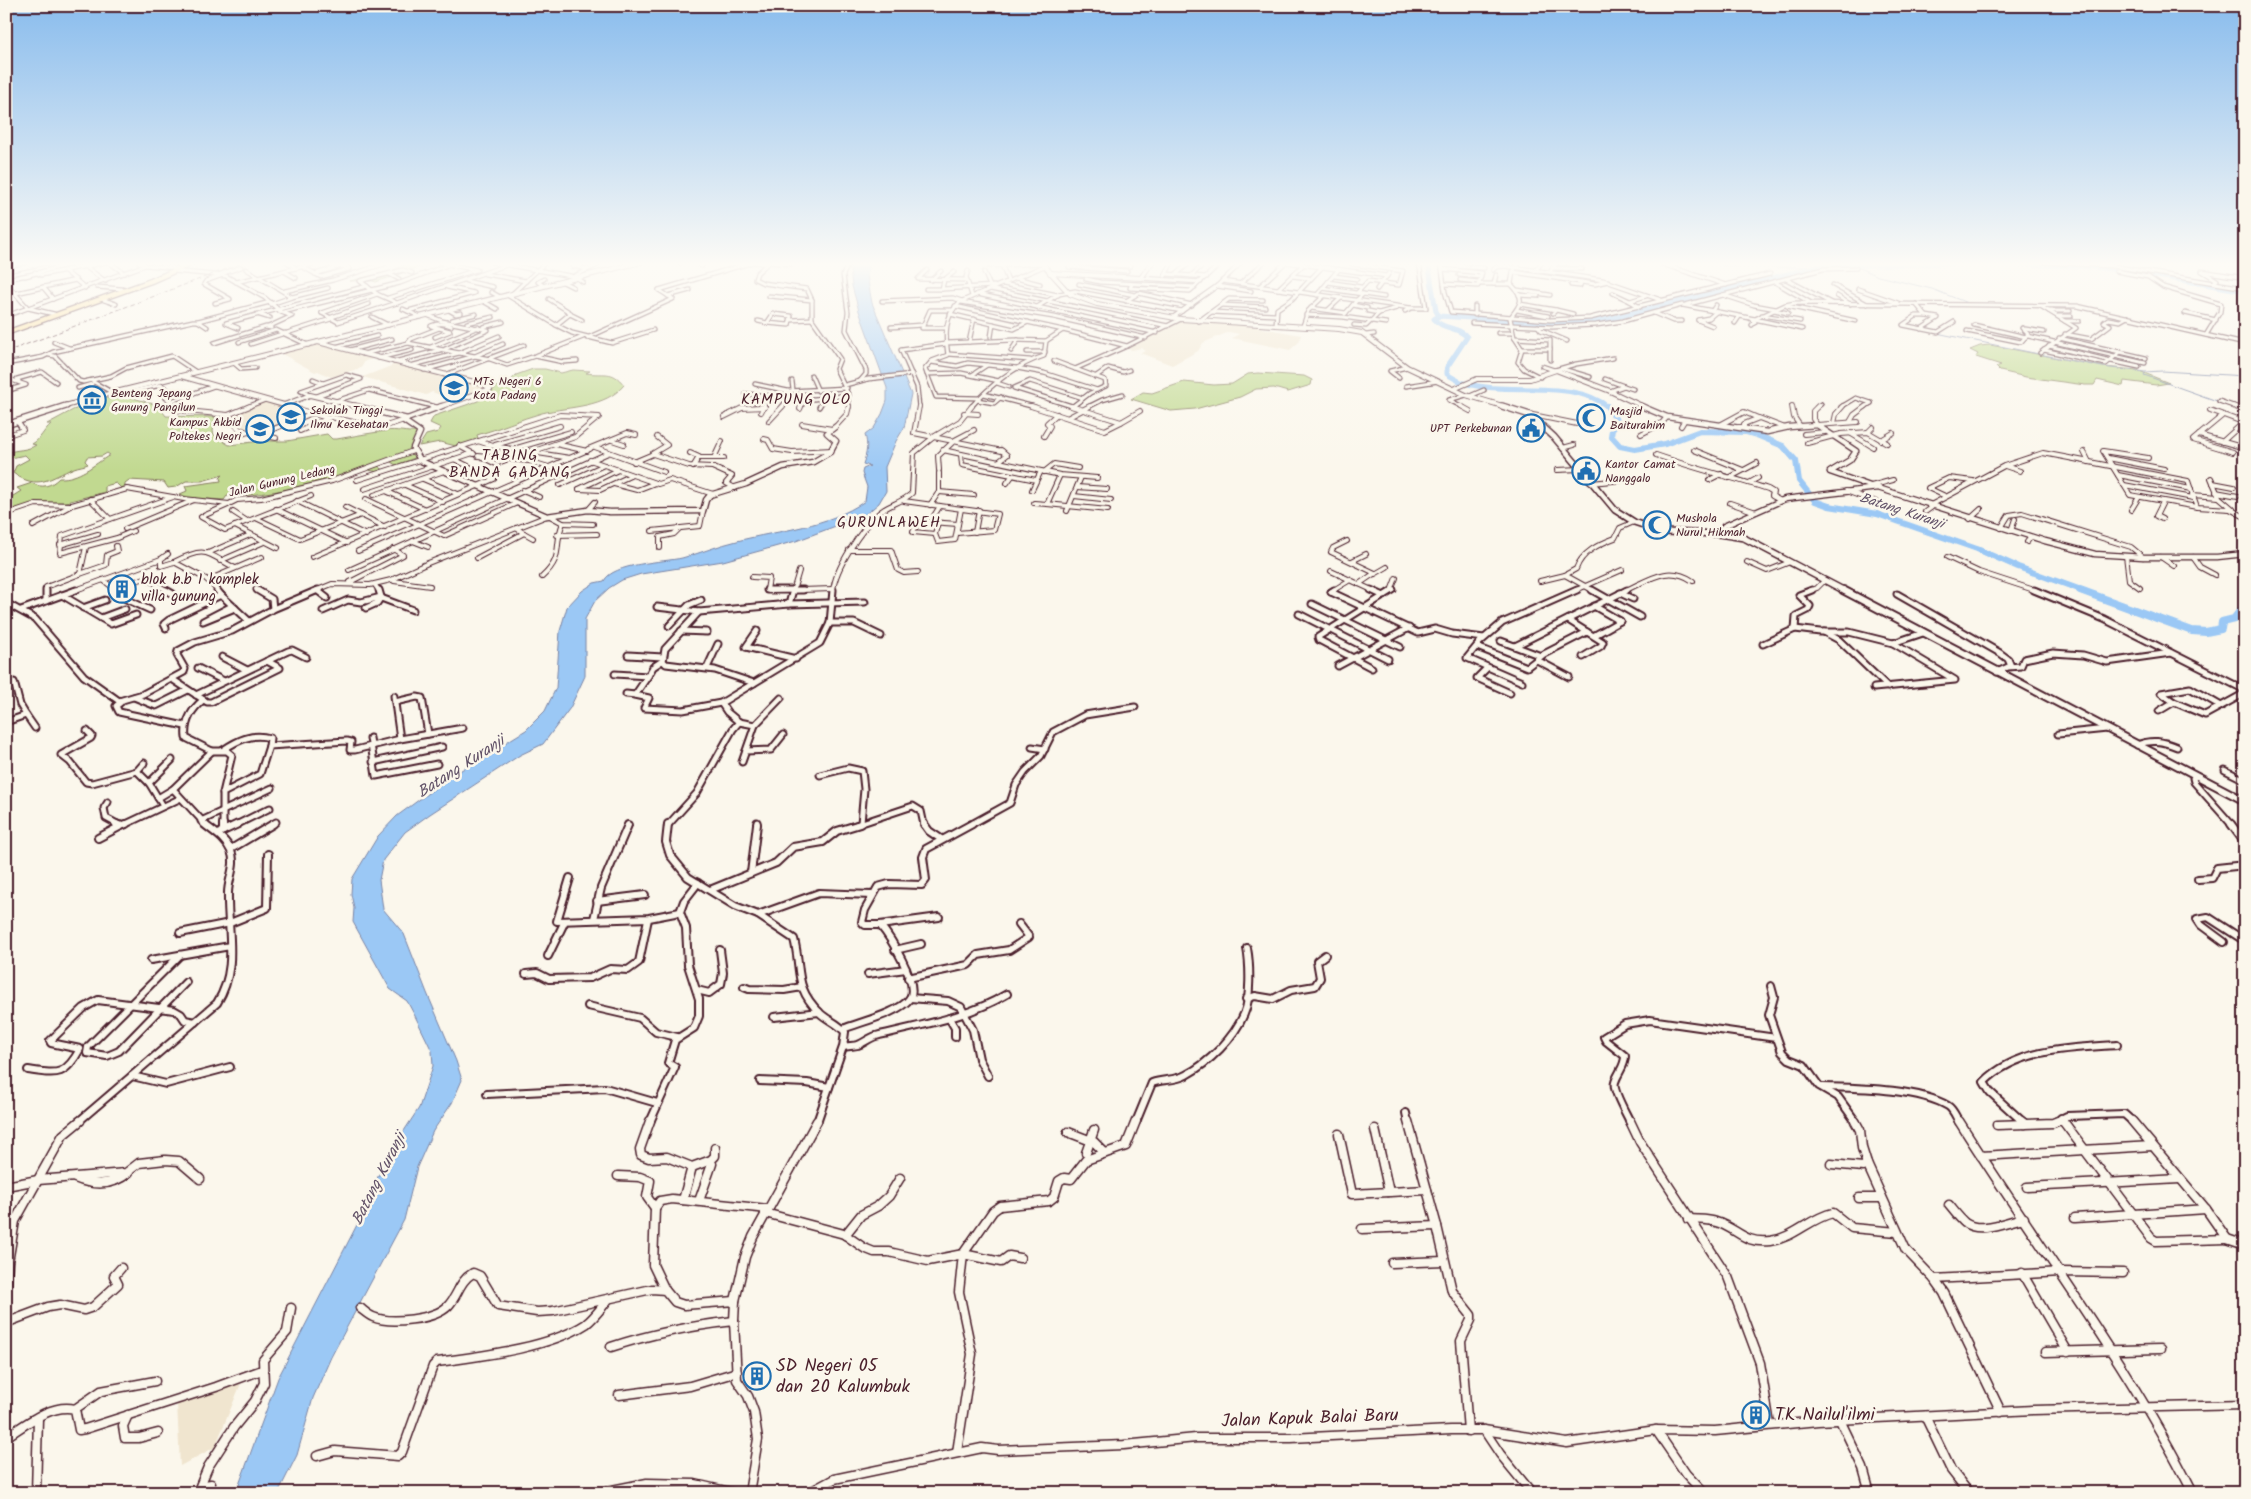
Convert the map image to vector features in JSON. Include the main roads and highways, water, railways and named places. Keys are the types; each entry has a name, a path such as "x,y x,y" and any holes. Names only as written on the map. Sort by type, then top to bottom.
{"main road":[{"path":"6,425 119,391 359,332"},
{"path":"1357,332 1366,335 1407,368 1456,387 1468,396 1525,413 1534,418 1563,448 1615,510 1634,522 1664,532 1720,534 1744,538 2245,801"}],"water":[{"path":"867,332 884,332 911,394 904,428 885,467 886,491 879,503 865,515 796,541 723,561 641,574 622,580 609,588 595,601 585,619 585,676 570,708 543,744 520,755 405,832 383,860 379,880 383,909 404,934 462,1080 452,1103 433,1131 417,1167 404,1220 331,1357 313,1398 297,1455 278,1493 236,1493 278,1378 360,1219 385,1160 419,1108 433,1066 432,1051 407,1001 390,989 353,922 352,879 378,836 397,816 450,777 526,730 545,711 556,688 560,631 567,607 582,591 594,583 604,581 617,570 640,564 682,558 753,537 803,527 835,517 865,501 867,487 862,473 863,469 870,466 863,464 867,449 865,435 874,428 882,414 887,401 887,388"}],"waterway":[{"name":"Batang Kuranji","path":"1460,332 1467,337 1447,367 1447,374 1457,380 1481,387 1558,390 1577,393 1594,398 1607,407"},
{"path":"1931,332 2102,367 2145,372 2162,371 2245,376"},
{"path":"2145,373 2144,375 2217,401"},
{"name":"Batang Kuranji","path":"1607,407 1618,422 1612,430 1611,436 1620,446 1635,449 1665,444 1700,431 1746,432 1759,436 1783,446 1796,461 1799,481 1815,501 1829,506 1877,514 1977,549 2018,567 2084,591"},
{"name":"Batang Kuranji","path":"2080,590 2192,631 2206,632 2221,629 2222,622 2234,619 2245,605"}],"railway":[{"path":"6,352 59,332"}],"place":[{"name":"MTs Negeri 6 Kota Padang","path":"454,388"},
{"name":"Benteng Jepang Gunung Pangilun","path":"92,400"},
{"name":"Sekolah Tinggi Ilmu Kesehatan","path":"291,417"},
{"name":"Masjid Baiturahim","path":"1591,418"},
{"name":"UPT Perkebunan","path":"1531,428"},
{"name":"Kampus Akbid Poltekes Negri","path":"260,429"},
{"name":"Kantor Camat Nanggalo","path":"1586,471"},
{"name":"Mushola Nurul Hikmah","path":"1657,525"},
{"name":"blok b.b 1 komplek villa gunung","path":"122,589"},
{"name":"SD Negeri 05 dan 20 Kalumbuk","path":"757,1376"},
{"name":"TK Nailul'ilmi","path":"1756,1415"}],"district":[{"name":"KAMPUNG OLO","path":"796,400"},
{"name":"TABING BANDA GADANG","path":"510,464"},
{"name":"GURUNLAWEH","path":"889,523"}]}
